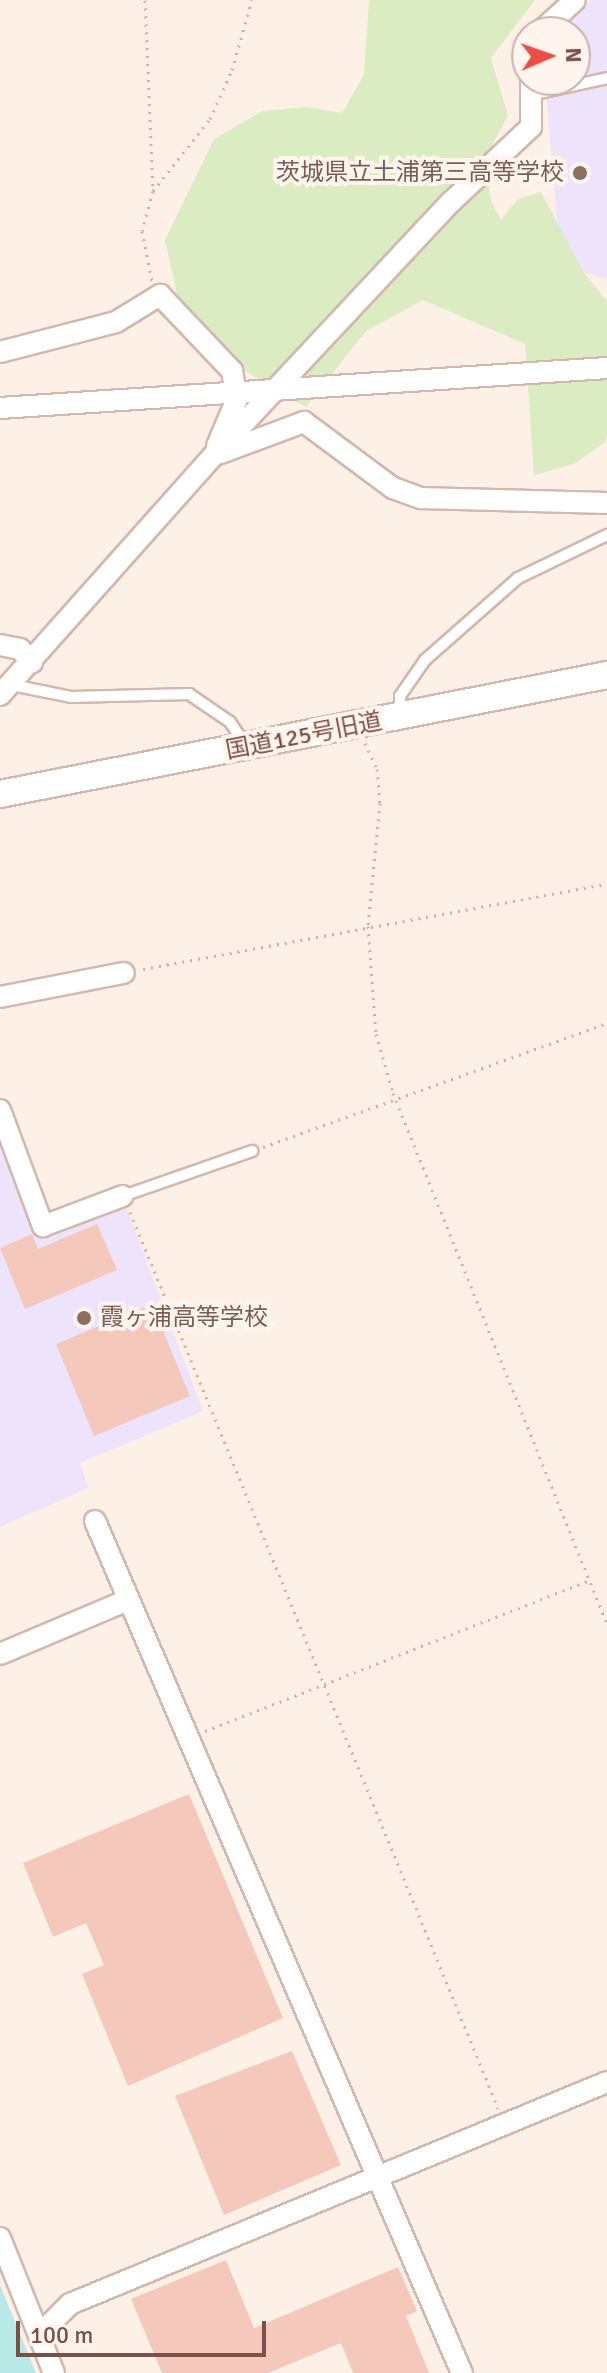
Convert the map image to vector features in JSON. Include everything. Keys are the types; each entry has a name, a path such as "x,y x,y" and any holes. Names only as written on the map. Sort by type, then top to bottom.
{"street":[{"path":"558,16 575,0"},
{"path":"6,690 213,456 451,202 531,127 530,96"},
{"path":"0,352 116,322 160,295 232,371 236,392 213,456"},
{"path":"0,408 607,368"},
{"path":"213,456 304,422 393,488 421,498 607,503"},
{"path":"0,645 20,649 32,662"},
{"name":"国道125号旧道","path":"0,794 607,675"},
{"path":"0,997 124,973"},
{"path":"0,1110 43,1226 123,1196"},
{"path":"95,1521 191,1737 462,2373"},
{"path":"0,1654 128,1600"},
{"path":"39,2335 70,2304 377,2173 607,2082"},
{"path":"0,2238 54,2373"}],"lane":[{"path":"400,717 400,696 425,660 518,578 607,535"},
{"path":"6,690 71,697 189,694 230,722 248,747"},
{"path":"123,1196 252,1151"}],"path":[{"path":"145,0 153,191 142,231 147,272 160,295"},
{"path":"153,191 210,119 232,70 252,0"},
{"path":"357,725 377,769 380,803 368,926 376,1034 397,1101 607,1624"},
{"path":"124,973 607,884"},
{"path":"252,1151 607,1023"},
{"path":"123,1196 504,2122"},
{"path":"191,1737 323,1682 591,1580"}],"shaded area":[{"name":"茨城県立土浦第三高等学校","path":"591,0 607,0 607,279 561,266 546,96 591,96 591,16 572,16"},
{"name":"霞ヶ浦高等学校","path":"0,1108 46,1225 125,1204 203,1411 80,1463 88,1488 0,1527"}],"green space":[{"path":"369,0 535,0 523,16 511,16 511,32 491,58 508,116 485,158 491,202 501,220 518,199 541,192 584,273 607,301 607,434 604,443 574,464 534,475 525,344 423,300 366,331 306,407 244,370 177,294 165,240 214,139 262,111 307,107 342,113 364,75"}],"water":[{"path":"0,2285 36,2373 0,2373"}],"building":[{"path":"97,1224 117,1270 25,1309 0,1248 32,1234 38,1249"},
{"path":"152,1304 190,1396 94,1436 56,1344"},
{"path":"189,1794 283,2018 128,2086 82,1974 104,1965 86,1923 53,1937 23,1863"},
{"path":"292,2051 341,2165 224,2215 175,2096"},
{"path":"226,2260 254,2328 398,2267 417,2311 406,2316 429,2373 353,2373 341,2343 268,2373 162,2373 131,2299"}],"place":[{"name":"茨城県立土浦第三高等学校","path":"580,173"},
{"name":"霞ヶ浦高等学校","path":"84,1318"}]}
